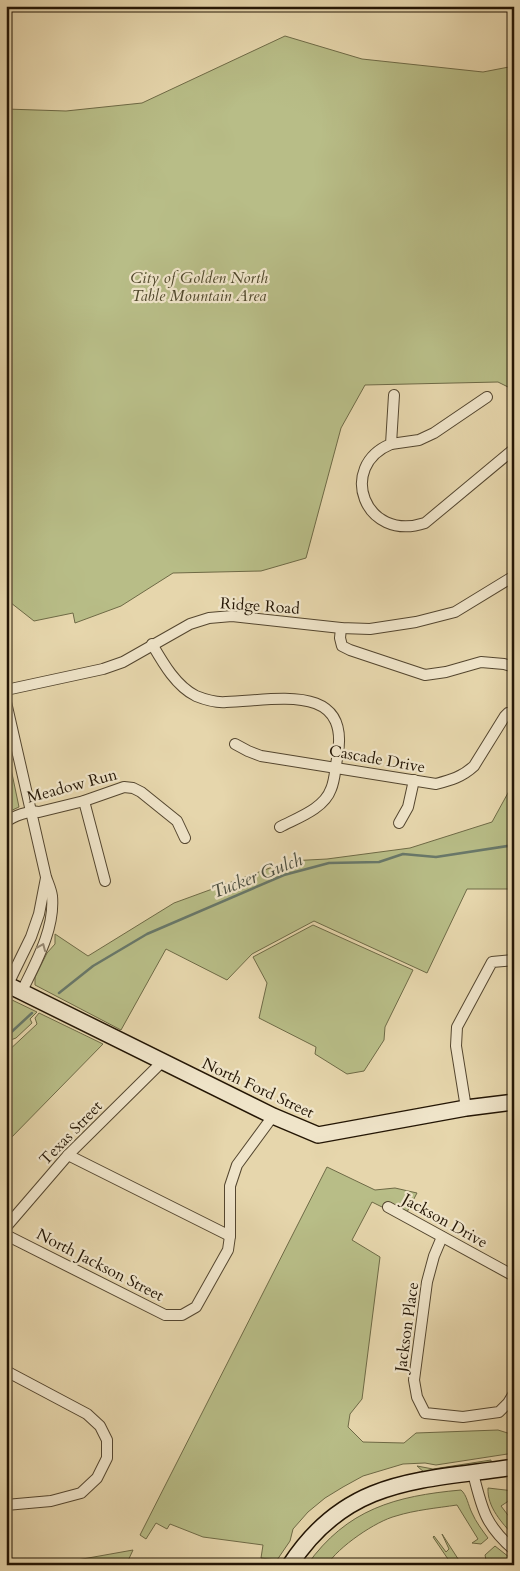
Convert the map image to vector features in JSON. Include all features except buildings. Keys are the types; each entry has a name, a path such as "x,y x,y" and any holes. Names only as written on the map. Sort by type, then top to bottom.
{"street":[{"path":"391,444 394,395"},
{"path":"487,397 434,433 419,440 391,444 378,451 368,462 364,471 362,490 366,504 376,516 390,525 408,527 425,523 514,449"},
{"name":"Ridge Road","path":"6,690 103,669 123,662 190,624 219,616 370,629 416,622 455,612 514,576"},
{"path":"341,628 340,638 342,646 425,675 446,672 481,662 514,667"},
{"path":"152,644 180,684 194,695 210,701 225,702 271,698 301,699 325,708 339,729 340,743 332,788 327,798 318,806 280,827"},
{"path":"6,702 46,877 52,894 51,916 46,936 12,986"},
{"name":"Cascade Drive","path":"235,744 261,756 436,784 456,779 467,773 474,766 505,716 508,713 514,712"},
{"path":"399,823 408,807 414,780"},
{"name":"Meadow Run","path":"6,822 11,818 32,810 39,812 84,801 124,787 142,792 178,821 185,838"},
{"path":"84,801 105,881"},
{"path":"12,986 39,914 46,877"},
{"path":"466,1108 456,1046 458,1027 492,962 507,958"},
{"name":"North Ford Street","path":"12,986 162,1062 273,1116 318,1135 466,1108 514,1102"},
{"name":"Texas Street","path":"6,1227 68,1155 162,1062"},
{"path":"68,1155 230,1236 230,1186 237,1164 273,1116"},
{"name":"Jackson Drive","path":"388,1207 514,1276"},
{"name":"North Jackson Street","path":"6,1235 165,1315 182,1315 196,1307 228,1250 230,1236"},
{"name":"Jackson Place","path":"442,1237 434,1256 427,1282 414,1380 421,1406 425,1413 463,1417 499,1412 514,1393"},
{"path":"6,1371 87,1414 100,1426 107,1440 107,1458 97,1478 81,1493 50,1501 6,1505"},
{"path":"290,1565 318,1529 338,1512 378,1491 401,1484 514,1467"},
{"path":"473,1474 482,1509 489,1523 504,1542 514,1550"}],"green space":[{"name":"City of Golden North Table Mountain Area","path":"285,36 362,59 483,72 514,66 514,390 498,382 365,385 341,428 306,558 261,571 173,573 121,606 75,623 73,613 34,621 6,599 6,109 66,111 142,103"},
{"path":"6,745 19,807 6,813"},
{"path":"514,782 514,889 467,889 427,973 314,921 252,954 227,980 166,949 121,1030 35,985 35,977 47,953 55,944 55,934 88,956 174,903 289,861 327,859 410,848 492,822"},
{"path":"313,925 413,970 385,1027 384,1040 364,1071 347,1074 315,1054 316,1047 259,1018 267,983 253,957"},
{"path":"10,999 37,1012 30,1019 32,1023 16,1038 6,1043 6,1002"},
{"path":"39,1013 103,1044 6,1143 6,1053 37,1024 35,1018"},
{"path":"327,1167 375,1190 395,1188 417,1193 407,1212 386,1209 372,1202 352,1240 380,1257 362,1399 350,1414 348,1427 363,1442 404,1443 416,1433 498,1430 514,1435 514,1453 436,1465 425,1463 403,1464 363,1476 325,1498 308,1512 293,1529 290,1541 277,1560 261,1558 263,1545 203,1537 170,1524 167,1529 156,1523 146,1539 140,1535"},
{"path":"491,1460 491,1463 425,1473 417,1466 433,1469"},
{"path":"488,1488 514,1491 514,1499 501,1506 514,1523 514,1536 500,1520 493,1508 488,1495"},
{"path":"461,1490 466,1497 475,1520 488,1538 481,1544 472,1543 478,1539 457,1505 411,1512 378,1523 348,1543 327,1565 307,1565 322,1546 339,1530 356,1518 374,1509 415,1496"},
{"path":"442,1534 462,1565 452,1565 433,1537 446,1552 449,1549"},
{"path":"495,1546 514,1561 514,1565 501,1565 491,1559 487,1565 485,1555"},
{"path":"133,1550 126,1565 49,1565"}],"waterway":[{"name":"Tucker Gulch","path":"59,993 93,966 147,934 284,875 329,863 379,862 403,854 436,857 514,845"},
{"name":"Tucker Gulch","path":"6,1037 32,1013"}]}
